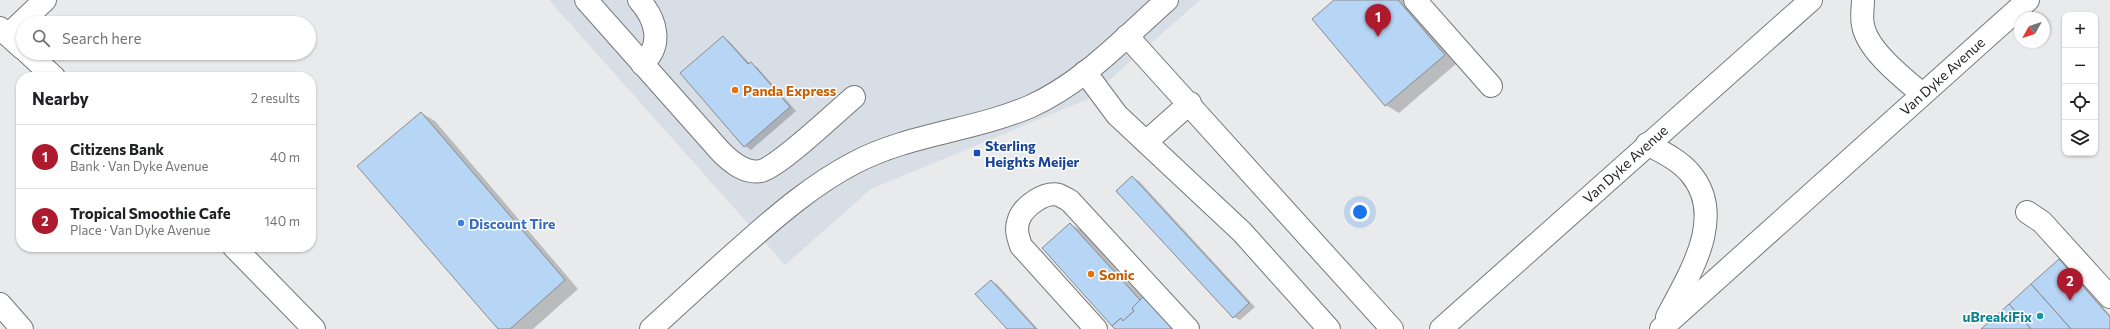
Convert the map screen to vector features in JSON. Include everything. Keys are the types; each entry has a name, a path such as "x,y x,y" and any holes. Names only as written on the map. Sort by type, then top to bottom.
{"main road":[{"path":"30,16 45,0"},
{"path":"586,0 721,152 745,170 761,171 779,161 854,97"},
{"path":"639,0 649,11 654,23 655,35 651,56 642,64"},
{"path":"651,329 782,212 828,177 896,145 1006,116 1050,97 1085,72 1167,0"},
{"path":"1415,0 1491,86"},
{"name":"Van Dyke Avenue","path":"1441,329 1647,144 1811,0"},
{"path":"1863,0 1863,25 1872,44 1904,78 1922,94"},
{"name":"Van Dyke Avenue","path":"1661,329 2028,0"},
{"path":"8,39 16,31"},
{"path":"1127,36 1392,329"},
{"path":"36,60 49,72"},
{"path":"1085,72 1117,115 1242,232 1329,329"},
{"path":"1146,142 1190,104"},
{"path":"1647,144 1670,156 1690,173 1700,189 1705,208 1705,230 1696,262 1661,329"},
{"path":"1096,329 1021,246 1016,233 1019,219 1027,207 1042,197 1058,195 1070,201 1188,329"},
{"path":"2027,212 2042,222 2110,297"},
{"path":"239,252 314,329"},
{"path":"0,304 22,329"}],"shaded area":[{"path":"549,0 1200,0 1088,99 871,189 785,265"}],"building":[{"path":"1334,0 1398,0 1445,55 1385,106 1312,19"},
{"name":"Panda Express","path":"723,36 748,64 751,62 790,107 744,147 680,73"},
{"name":"Discount Tire","path":"421,112 565,280 510,329 498,329 357,166"},
{"path":"1132,176 1249,303 1233,318 1116,191"},
{"name":"Sonic","path":"1070,223 1140,300 1132,308 1134,311 1123,321 1121,318 1112,326 1042,248"},
{"path":"2059,259 2110,317 2110,329 2071,329 2031,284"},
{"path":"991,280 1036,329 1007,329 975,294"},
{"name":"uBreakiFix","path":"2031,284 2071,329 2031,329 2009,304"},
{"path":"1144,296 1173,329 1115,329 1112,326 1121,318 1123,321 1134,311 1132,308"},
{"path":"2009,304 2031,329 1981,329"}],"place":[{"name":"Citizens Bank","path":"1378,37"},
{"name":"Panda Express","path":"735,90"},
{"name":"Sterling Heights Meijer","path":"977,153"},
{"name":"Discount Tire","path":"461,223"},
{"name":"Sonic","path":"1091,274"},
{"name":"Tropical Smoothie Cafe","path":"2070,301"},
{"name":"uBreakiFix","path":"2040,316"}]}
